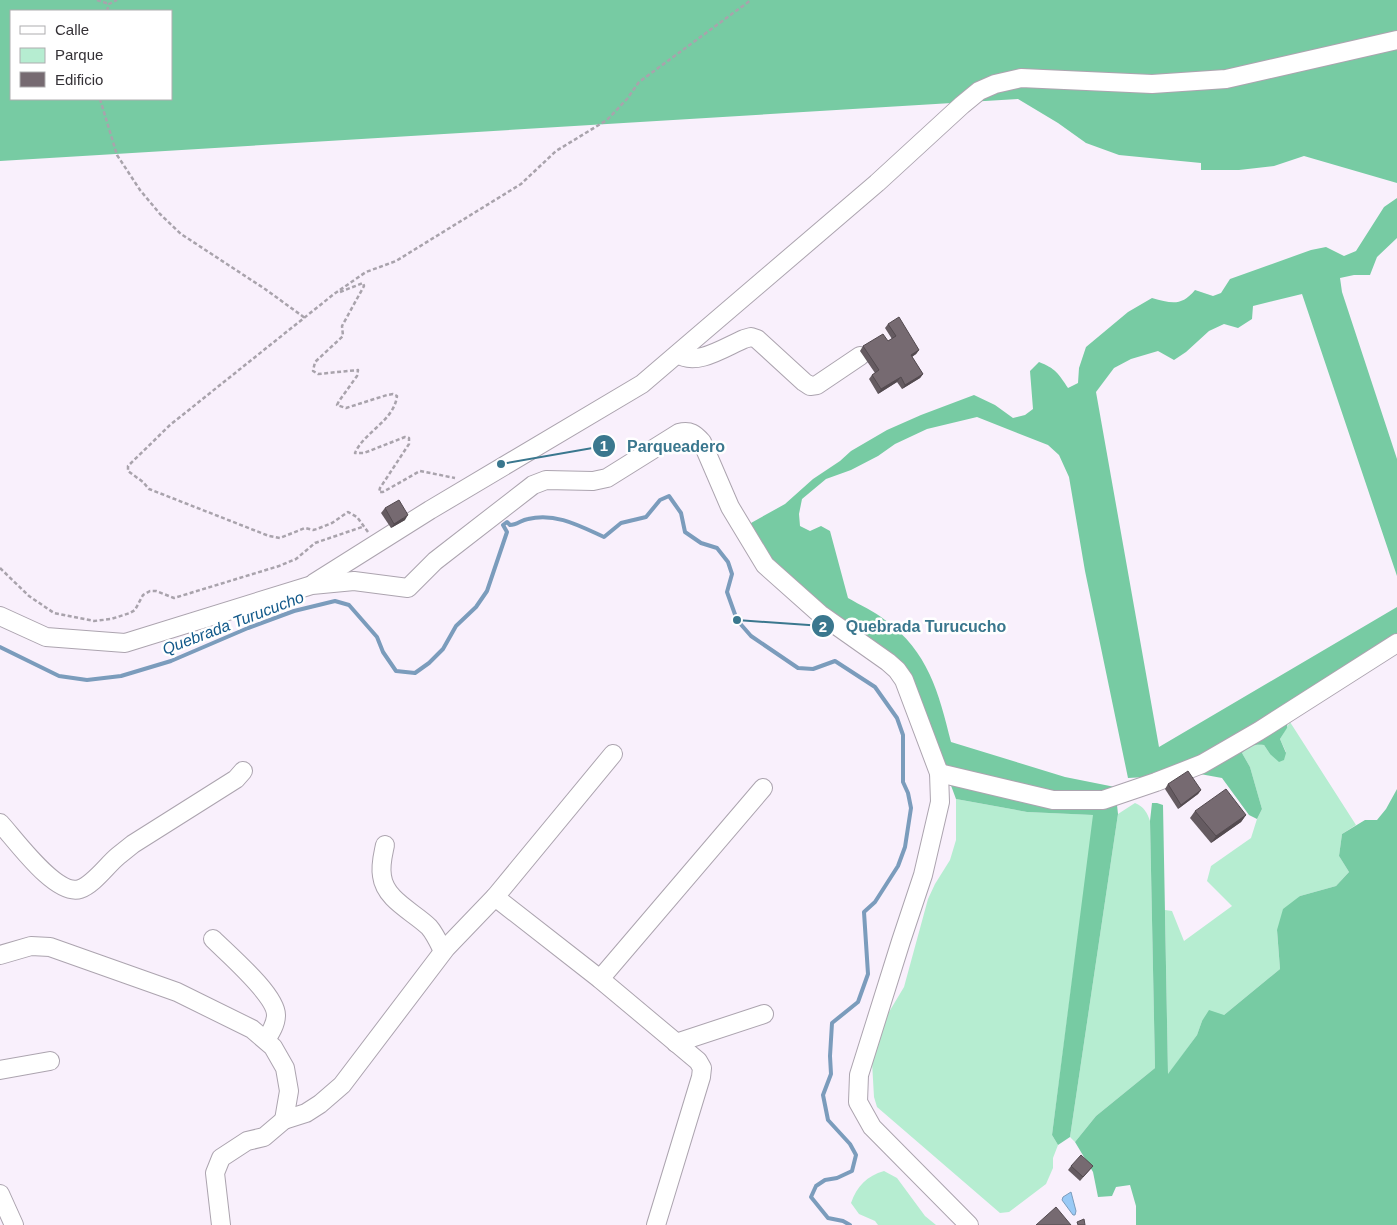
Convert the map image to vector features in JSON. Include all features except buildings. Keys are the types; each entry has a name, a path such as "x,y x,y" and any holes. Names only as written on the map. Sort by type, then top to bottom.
{"street":[{"path":"312,585 477,482 642,384 980,91 996,84 1021,78 1152,84 1226,79 1397,40"},
{"path":"678,354 684,358 700,359 744,339 758,339 810,386 817,385 860,356"},
{"path":"0,616 46,637 125,643 312,585 354,581 408,588 434,561 533,485 546,480 593,481 607,478 680,433 687,431 695,434 702,442 730,507 765,565 820,614 897,670 904,680 939,772 940,802 923,875 859,1075 858,1102 872,1127 970,1225"},
{"path":"939,772 1053,800 1103,800 1202,764 1259,731 1397,643"},
{"path":"221,1225 214,1173 221,1158 247,1141 264,1137 284,1120 306,1113 342,1085 443,951 495,897 613,754"},
{"path":"0,823 50,878 70,889 79,889 88,884 134,844 236,779 243,771"},
{"path":"600,979 763,788"},
{"path":"386,844 381,865 382,878 387,888 399,903 428,927 443,951"},
{"path":"495,897 600,979 698,1061 702,1068 702,1077 656,1225"},
{"path":"213,939 268,994 275,1005 275,1023 266,1040"},
{"path":"0,955 31,946 50,947 177,992 252,1029 273,1047 284,1068 289,1091 284,1120"},
{"path":"676,1042 764,1014"},
{"path":"0,1070 50,1061"},
{"path":"0,1194 14,1225"}],"path":[{"path":"97,0 109,4 117,0"},
{"path":"378,543 362,526 357,517 348,512 332,523 317,529 305,528 280,538 268,536 153,492 128,471 128,466 170,425 334,294 366,272 396,261 521,184 556,151 607,120 627,99 639,82 752,0"},
{"path":"107,10 109,4"},
{"path":"100,100 117,156 140,190 160,214 181,234 265,289 305,318"},
{"path":"334,294 363,282 364,286 342,326 342,336 315,362 313,372 318,374 358,370 357,376 339,401 338,405 342,408 387,395 393,394 397,396 396,402 387,417 356,453 364,453 409,438 409,444 379,492 384,492 420,472 477,482"},
{"path":"0,568 29,596 54,613 94,621 124,616 135,610 143,595 150,591 156,591 174,598 279,566 296,559 316,543 362,526"}],"green space":[{"path":"0,0 1397,0 1397,183 1304,156 1274,166 1239,170 1201,170 1201,163 1119,155 1086,143 1058,123 1018,99 0,161"},
{"path":"1397,198 1397,238 1377,257 1370,275 1354,275 1340,278 1342,292 1397,459 1397,576 1302,294 1253,306 1252,319 1238,328 1224,324 1209,331 1174,360 1158,351 1131,359 1114,368 1096,392 1159,747 1397,607 1397,639 1288,719 1287,728 1280,739 1286,753 1284,760 1279,762 1264,745 1252,746 1242,753 1250,767 1262,809 1257,819 1249,815 1222,778 1200,774 1128,778 1085,571 1069,477 1059,455 1048,445 977,417 927,429 895,444 878,456 851,470 826,479 802,499 799,514 800,526 810,531 821,526 830,531 848,598 876,614 900,632 922,659 930,674 942,707 951,742 1065,777 1115,787 1118,814 1070,1137 1058,1145 1052,1135 1093,815 1027,812 956,799 922,702 914,689 820,613 752,539 751,523 785,504 813,479 840,461 851,451 887,430 921,415 974,395 995,405 1013,418 1025,415 1033,409 1030,371 1039,362 1056,372 1068,388 1078,383 1079,368 1086,347 1128,312 1152,298 1175,302 1185,299 1195,290 1213,296 1221,293 1230,279 1311,250 1326,247 1344,256 1356,251 1384,207"},
{"path":"1290,722 1356,825 1342,834 1339,856 1349,872 1336,886 1300,896 1277,931 1280,969 1224,1015 1202,1021 1197,1035 1168,1075 1165,910 1172,911 1184,941 1232,906 1207,881 1211,866 1251,838 1262,809 1250,767 1242,753 1254,745 1264,745 1270,754 1286,752 1280,739"},
{"path":"1397,789 1397,1225 1136,1225 1136,1206 1130,1185 1116,1187 1112,1196 1098,1197 1093,1172 1075,1142 1096,1116 1155,1068 1150,821 1152,803 1163,805 1168,1074 1197,1035 1202,1021 1209,1010 1224,1015 1280,969 1277,930 1283,909 1300,896 1336,886 1349,872 1339,856 1342,834 1365,820 1377,820 1386,809"},
{"path":"956,799 1027,812 1094,815 1052,1135 1058,1145 1053,1158 1053,1168 1046,1184 1009,1212 1000,1213 877,1107 874,1097 872,1062 883,1022 904,987 928,899 950,860 956,840"},
{"path":"1135,803 1145,810 1150,821 1155,1068 1096,1116 1075,1142 1070,1137 1118,814"},
{"path":"884,1171 897,1178 925,1216 936,1225 878,1225 875,1221 859,1214 851,1203 856,1192 863,1182"}],"water":[{"path":"1071,1192 1076,1211 1075,1215 1073,1215 1062,1200 1063,1197"}],"waterway":[{"name":"Quebrada Turucucho","path":"0,647 59,676 87,680 121,676 171,661 248,628 294,611 335,601 349,605 377,637 383,652 396,671 415,673 429,663 443,649 456,626 476,607 487,591 507,532 503,525 507,522 510,525 538,517 548,517 567,521 604,537 621,523 646,517 660,500 669,496 681,513 685,532 701,543 717,548 728,562 732,574 727,592 737,620 751,636 798,668 813,669 835,661 875,687 897,718 903,735 903,782 908,793 911,808 905,847 898,866 875,902 864,912 868,974 858,1002 832,1023 831,1074 823,1095 828,1120 850,1144 856,1155 852,1171 837,1178 825,1180 816,1186 811,1197 828,1218 843,1221 850,1225"}],"place":[{"name":"Parqueadero","path":"501,464"},
{"name":"Quebrada Turucucho","path":"737,620"}]}
